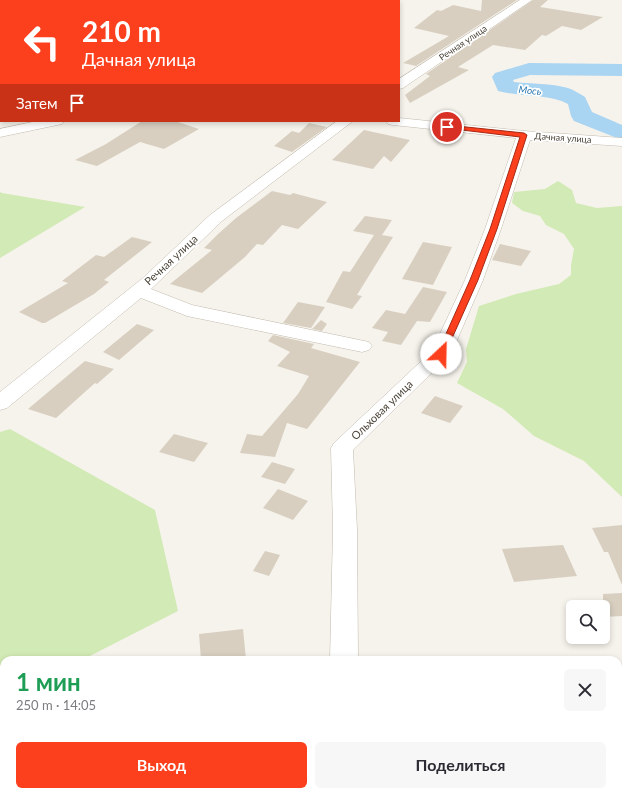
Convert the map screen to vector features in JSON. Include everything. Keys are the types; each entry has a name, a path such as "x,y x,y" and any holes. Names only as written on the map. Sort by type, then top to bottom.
{"street":[{"name":"Речная улица","path":"400,84 527,0"},
{"path":"0,133 52,122"},
{"name":"Речная улица","path":"0,403 138,290 216,218 345,122"},
{"name":"Дачная улица","path":"400,122 524,135 618,142"},
{"name":"Ольховая улица","path":"344,656 345,529 342,448 441,354 474,280 494,229 524,135"},
{"path":"138,290 187,310 362,346"}],"green space":[{"path":"558,181 572,190 576,203 597,208 622,206 622,497 584,461 534,436 503,409 457,383 467,362 466,349 479,306 516,294 559,284 571,275 574,249 564,234 546,225 540,216 523,211 512,203 514,192 545,189"},
{"path":"0,192 2,193 85,207 0,258"},
{"path":"10,429 155,510 178,611 90,656 0,656 0,432"}],"building":[{"path":"482,0 517,0 416,66 403,63 449,36 414,28 437,10 441,11 453,5 481,11"},
{"path":"533,0 548,0 540,7 603,17 581,30 562,26 546,36 542,35 525,50 493,45 458,67 469,70 410,103 405,95 430,76 426,74"},
{"path":"140,122 178,122 199,129 164,149 140,142 97,166 75,160 106,144"},
{"path":"309,123 327,127 292,152 274,146 292,131 299,133"},
{"path":"364,130 410,140 391,162 384,156 373,169 332,160"},
{"path":"272,191 290,195 293,193 327,202 298,229 282,225 263,245 257,244 245,257 202,293 170,284 212,250 204,248 217,235 236,218"},
{"path":"365,216 392,220 382,235 393,237 357,295 362,296 352,309 326,302 343,271 350,272 374,235 353,231"},
{"path":"132,237 152,242 104,280 109,282 94,294 45,323 19,312 68,283 62,281 96,255 104,257"},
{"path":"423,242 452,247 433,285 402,279"},
{"path":"500,244 531,251 521,266 492,260"},
{"path":"423,287 447,292 430,322 417,321 401,345 382,341 388,332 372,328 386,310 405,314"},
{"path":"298,302 325,307 311,328 283,323"},
{"path":"321,320 327,324 322,331 312,329"},
{"path":"137,324 154,330 119,360 103,352"},
{"path":"273,335 314,344 311,348 360,362 307,429 287,423 275,457 240,453 247,434 262,436 298,394 309,376 277,366 290,352 268,341"},
{"path":"85,361 114,369 97,384 95,383 56,418 28,409"},
{"path":"435,396 463,406 450,423 421,413"},
{"path":"174,434 208,443 194,462 159,452"},
{"path":"272,462 295,469 285,484 261,477"},
{"path":"278,489 308,501 293,520 263,508"},
{"path":"622,525 622,585 608,552 604,552 592,528"},
{"path":"563,545 577,576 514,582 502,549"},
{"path":"265,551 280,555 269,576 253,571"},
{"path":"622,593 622,616 610,617 610,600 603,600 603,594"},
{"path":"243,629 246,656 201,656 199,634"}],"waterway":[{"name":"Мось","path":"622,70 529,69 502,77 505,87 563,93 578,101 582,116 622,133"}],"route":[{"path":"441,354 474,280 494,229 524,135 447,127"}]}
